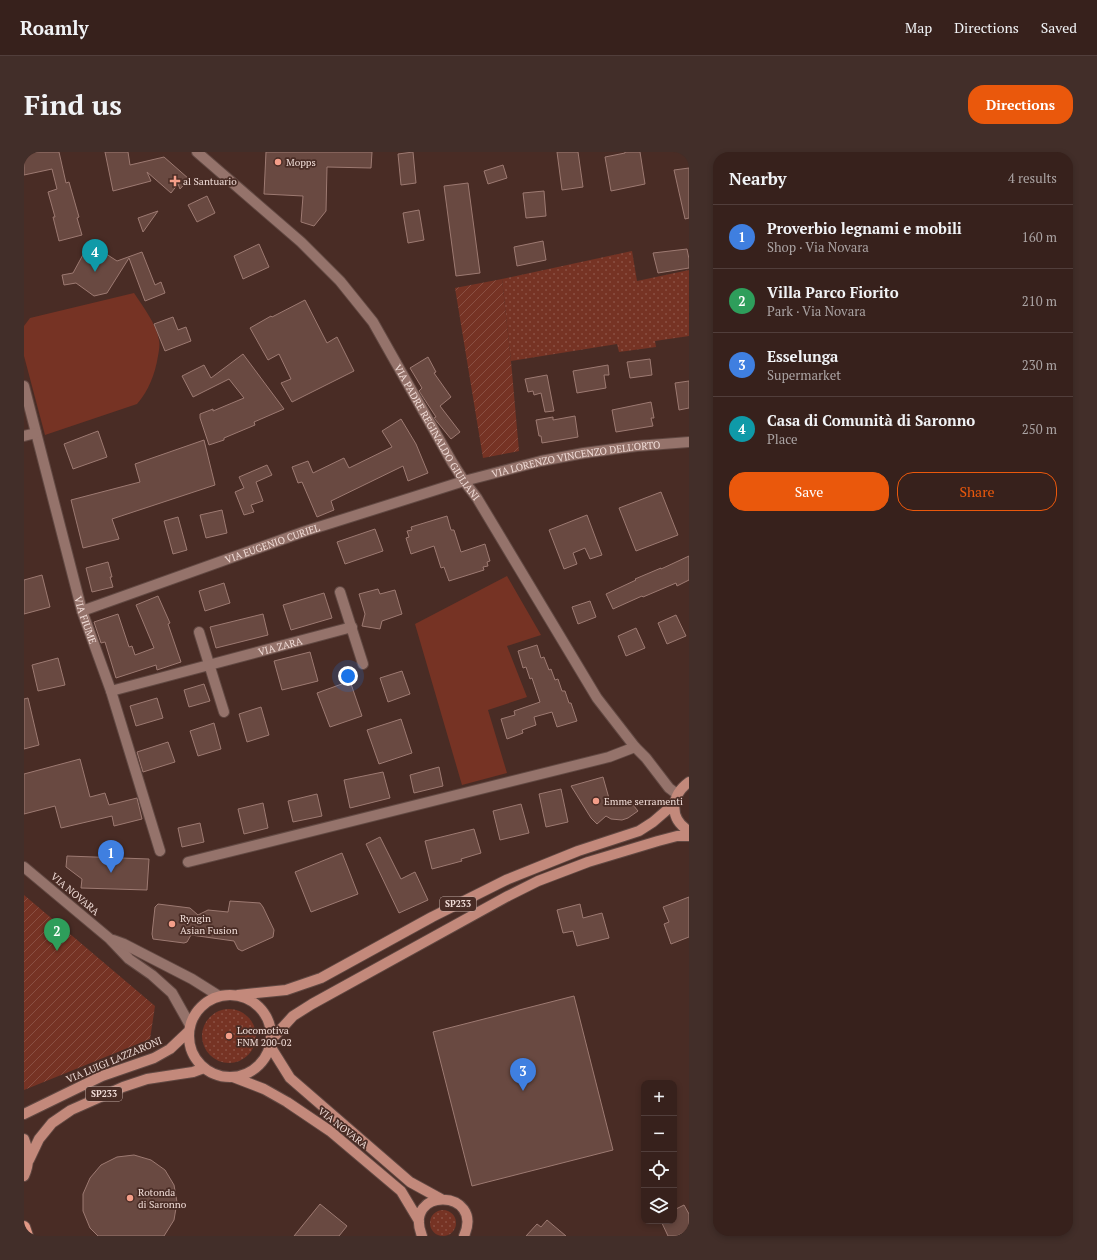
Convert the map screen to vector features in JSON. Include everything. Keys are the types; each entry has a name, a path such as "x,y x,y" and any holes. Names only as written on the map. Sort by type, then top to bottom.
{"highway":[{"path":"24,1227 27,1236"}],"main road":[{"name":"SP233","path":"189,1028 196,1012 206,1002 219,996 286,990 321,978 432,917 506,880 578,851 639,831 653,822 676,798 682,787 689,782"},
{"path":"676,798 675,812 678,821 689,831"},
{"name":"SP233","path":"24,1176 29,1160 39,1139 52,1123 71,1110 123,1086 147,1079 193,1072 204,1068 213,1074 222,1076 233,1077 245,1074 256,1068 265,1058 270,1043 293,1016 312,1004 508,896 538,881 588,862 658,841 678,836 689,836"},
{"path":"238,995 252,1001 263,1011 269,1025 270,1043"},
{"path":"189,1028 190,1045 195,1058 204,1068"},
{"name":"VIA LUIGI LAZZARONI","path":"24,1114 102,1076 154,1058 170,1049 189,1028"},
{"name":"VIA NOVARA","path":"270,1043 290,1078 410,1182 441,1199 454,1201 461,1206 466,1213 473,1236"},
{"name":"VIA NOVARA","path":"233,1077 264,1089 287,1102 330,1131 401,1191 419,1221 419,1229 422,1236"},
{"name":"SP233","path":"24,1139 28,1148 29,1160"},
{"path":"419,1221 421,1213 425,1207 432,1202 441,1199"},
{"path":"464,1236 468,1221"}],"street":[{"name":"VIA PADRE REGINALDO GIULIANI","path":"197,152 301,242 340,281 373,322 464,481 477,498 597,698 635,747 646,758 676,798"},
{"name":"VIA FIUME","path":"24,386 82,610 110,691 160,851"},
{"path":"24,436 36,433"},
{"name":"VIA LORENZO VINCENZO DELL'ORTO","path":"464,481 541,461 584,453 637,446 689,442"},
{"name":"VIA EUGENIO CURIEL","path":"82,610 306,531 464,481"},
{"path":"340,592 363,664"},
{"name":"VIA ZARA","path":"110,691 352,628"},
{"path":"199,632 224,712"},
{"path":"188,862 609,757 635,747"},
{"name":"VIA NOVARA","path":"24,867 172,993 189,1028"},
{"name":"VIA NOVARA","path":"110,939 124,944 186,976 219,996"}],"shaded area":[{"path":"632,251 637,281 689,270 689,336 655,341 656,347 619,352 617,344 511,361 502,279"},
{"path":"502,279 519,451 483,458 455,288"},
{"path":"134,293 152,321 159,342 159,352 155,369 151,382 145,393 137,404 45,435 24,356 24,326 30,318"},
{"path":"507,576 541,635 507,646 527,697 488,710 507,773 462,785 415,624"},
{"path":"24,895 155,1006 150,1039 24,1090"},
{"path":"229,1009 239,1011 248,1017 254,1026 256,1036 254,1046 248,1055 239,1061 229,1063 219,1061 210,1055 204,1046 202,1036 204,1026 210,1017 219,1011"},
{"path":"443,1210 452,1214 456,1223 452,1232 443,1236 434,1232 430,1223 434,1214"}],"building":[{"path":"24,152 59,152 66,183 69,182 79,217 77,218 82,235 59,241 53,217 55,217 48,192 57,189 52,169 24,175"},
{"path":"105,152 128,152 130,165 164,157 189,179 180,189 178,184 171,193 147,172 151,181 113,191"},
{"path":"266,152 372,152 371,168 327,167 326,211 314,226 301,222 303,196 264,194"},
{"path":"413,152 416,183 401,185 398,154"},
{"path":"557,152 578,152 583,187 562,190"},
{"path":"625,152 640,152 645,184 611,191 605,157"},
{"path":"503,165 507,178 488,184 484,171"},
{"path":"689,168 689,218 685,219 674,170"},
{"path":"468,183 480,273 456,276 444,186"},
{"path":"544,191 546,216 526,218 523,193"},
{"path":"207,196 215,213 197,222 188,205"},
{"path":"419,210 424,240 408,243 403,213"},
{"path":"158,211 143,232 138,218"},
{"path":"543,241 546,260 517,266 514,247"},
{"path":"259,244 269,267 243,279 234,256"},
{"path":"97,248 117,261 142,252 155,285 161,282 165,293 145,301 129,258 107,293 94,296 76,283 64,285 62,275 73,273 85,251"},
{"path":"687,249 689,268 658,273 653,253"},
{"path":"305,300 327,343 337,337 354,371 292,402 281,383 291,379 279,354 268,360 250,328"},
{"path":"173,317 178,330 186,327 191,341 165,351 154,324"},
{"path":"243,354 284,409 254,422 255,425 224,438 224,440 209,445 200,414 213,409 213,411 244,398 229,379 193,397 182,376 204,365 211,378"},
{"path":"428,357 436,372 434,373 451,397 440,406 460,432 451,439 434,418 436,417 419,391 422,388 410,368"},
{"path":"650,359 652,375 630,378 627,362"},
{"path":"608,365 609,375 604,375 606,388 577,393 573,371"},
{"path":"547,375 554,411 545,412 541,393 534,395 533,391 528,392 525,379"},
{"path":"689,381 689,408 679,410 675,383"},
{"path":"651,402 654,418 651,418 653,426 616,432 612,410"},
{"path":"575,416 578,437 542,443 536,420 553,417 553,420"},
{"path":"401,419 416,444 428,473 408,481 403,466 331,501 334,510 317,517 302,482 298,483 292,467 308,461 313,473 344,458 349,468 392,447 382,431"},
{"path":"98,431 107,457 73,469 64,444"},
{"path":"204,440 215,485 112,519 119,539 83,548 71,500 140,482 135,464"},
{"path":"267,465 272,475 256,482 263,501 251,505 254,512 244,515 235,492 244,488 239,477"},
{"path":"661,492 678,535 636,551 619,508"},
{"path":"222,510 227,533 206,538 200,515"},
{"path":"587,515 602,555 590,559 585,548 573,553 577,564 564,569 549,530"},
{"path":"447,516 451,530 454,530 461,552 485,544 490,561 487,562 488,566 483,567 484,570 449,581 444,567 441,568 434,546 411,554 406,538 409,537 407,531 412,530 411,527"},
{"path":"178,517 187,550 173,554 164,521"},
{"path":"375,529 383,551 345,564 337,542"},
{"path":"689,556 689,580 677,586 676,583 613,609 606,594 636,580 635,579"},
{"path":"108,562 113,587 92,592 86,568"},
{"path":"42,575 50,607 24,614 24,580"},
{"path":"224,583 230,603 205,611 199,591"},
{"path":"378,589 380,594 395,590 402,614 382,621 380,629 362,626 365,614 359,594"},
{"path":"324,593 332,618 291,630 283,605"},
{"path":"158,596 170,623 168,624 181,662 157,670 156,665 116,678 105,642 101,643 94,622 118,614 129,647 132,646 135,655 154,648 136,605"},
{"path":"590,601 596,617 578,624 572,607"},
{"path":"263,614 268,635 216,648 210,627"},
{"path":"676,615 686,636 667,644 658,623"},
{"path":"636,628 645,648 626,656 618,636"},
{"path":"537,645 541,658 544,657 555,680 558,679 562,691 565,691 577,721 557,727 552,712 534,717 536,725 522,730 523,733 507,739 501,719 515,715 514,711 540,702 532,678 530,679 526,667 523,668 518,651"},
{"path":"310,652 318,681 282,690 274,661"},
{"path":"58,658 65,685 38,691 32,665"},
{"path":"402,671 410,694 388,702 380,678"},
{"path":"350,681 362,716 330,727 317,693"},
{"path":"204,684 210,701 189,707 184,690"},
{"path":"28,698 39,745 24,749 24,699"},
{"path":"157,698 163,718 136,726 130,706"},
{"path":"261,707 269,735 247,742 239,714"},
{"path":"401,719 412,753 379,764 367,730"},
{"path":"214,723 221,749 198,756 190,731"},
{"path":"168,742 175,762 143,772 137,752"},
{"path":"80,759 90,797 105,793 109,805 137,798 142,819 114,826 112,816 61,828 55,806 24,814 24,774"},
{"path":"439,767 443,786 414,793 410,775"},
{"path":"383,772 390,798 350,808 344,780"},
{"name":"Emme serramenti","path":"603,777 610,802 620,803 629,800 638,811 622,820 611,819 606,816 597,824 591,818 571,786"},
{"path":"561,789 568,822 546,827 539,794"},
{"path":"317,794 322,816 293,822 288,801"},
{"path":"263,803 268,828 244,834 238,809"},
{"path":"521,804 529,833 500,840 493,811"},
{"path":"200,823 204,842 182,847 178,828"},
{"path":"474,829 481,853 461,859 462,861 432,869 425,841"},
{"path":"380,837 401,879 415,872 428,900 399,913 366,844"},
{"path":"342,853 358,894 311,912 295,872"},
{"path":"67,856 149,859 147,890 81,888 82,879 66,867"},
{"path":"689,897 689,937 671,944 664,924 669,922 663,907"},
{"path":"230,901 260,903 274,930 273,937 242,951 238,949 234,941 191,935 187,942 184,943 153,939 152,934 155,907 158,904 190,908 198,915 208,910 228,912"},
{"path":"580,904 583,918 602,913 609,938 577,946 573,931 563,933 557,910"},
{"path":"574,996 613,1150 472,1186 433,1032"},
{"name":"Rotonda di Saronno","path":"134,1155 151,1160 165,1170 174,1185 177,1202 174,1220 164,1236 98,1236 90,1228 83,1211 83,1194 90,1178 101,1165 117,1157"},
{"path":"320,1204 347,1226 339,1236 294,1236"},
{"path":"684,1205 689,1214 689,1230 677,1236 668,1236 662,1224 677,1224 677,1208"},
{"path":"547,1220 566,1236 526,1236 537,1224 541,1227"}],"place":[{"name":"Mopps","path":"278,162"},
{"name":"al Santuario","path":"175,181"},
{"name":"Casa di Comunità di Saronno","path":"95,272"},
{"name":"Emme serramenti","path":"596,801"},
{"name":"Proverbio legnami e mobili","path":"111,873"},
{"name":"Ryugin Asian Fusion","path":"172,924"},
{"name":"Villa Parco Fiorito","path":"57,951"},
{"name":"Locomotiva FNM 200-02","path":"229,1036"},
{"name":"Esselunga","path":"523,1091"},
{"name":"Rotonda di Saronno","path":"130,1198"}]}
